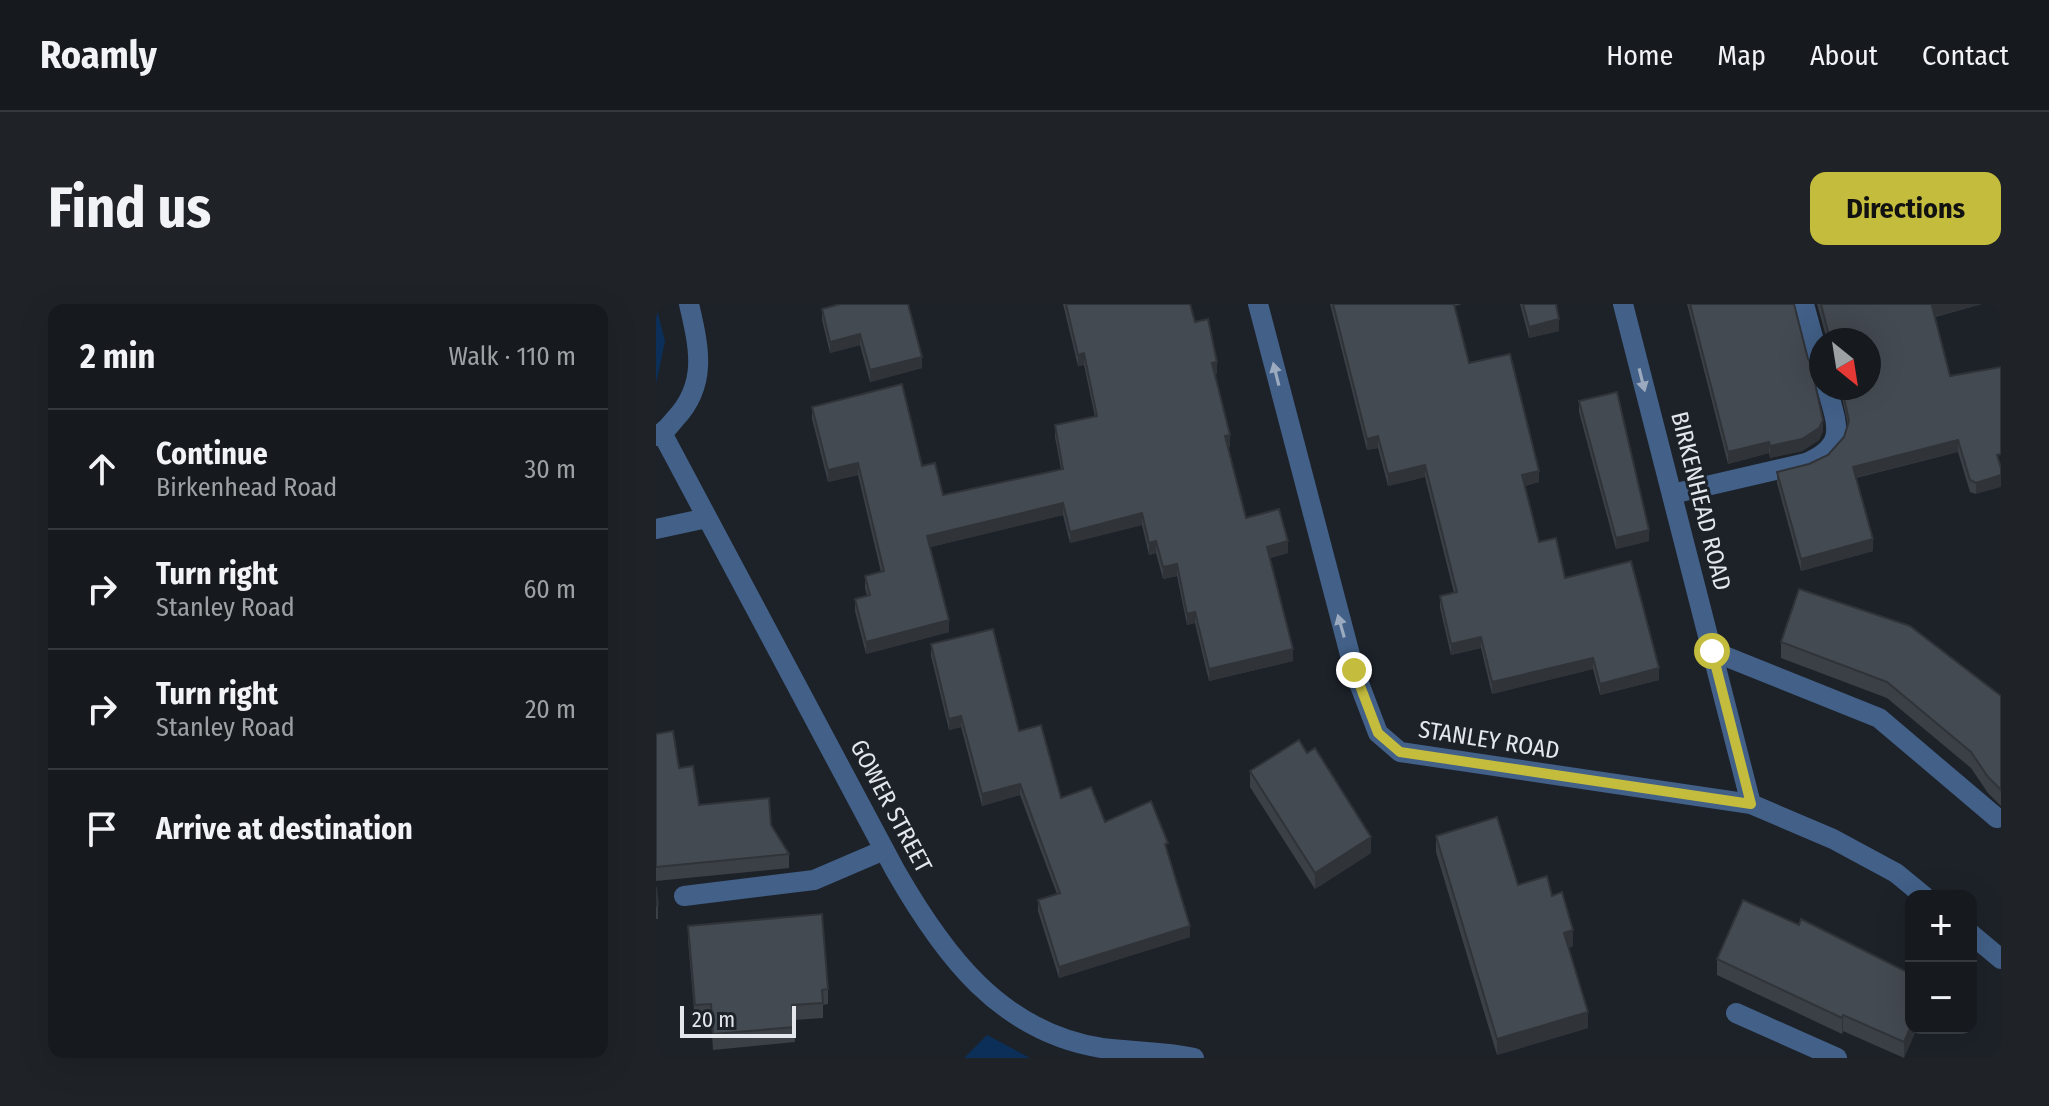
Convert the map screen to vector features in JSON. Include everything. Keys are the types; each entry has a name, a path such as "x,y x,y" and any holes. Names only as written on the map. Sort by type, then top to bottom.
{"street":[{"path":"659,434 697,389 700,350 689,304"},
{"name":"STANLEY ROAD","path":"1258,304 1338,618 1366,708 1378,733 1400,752 1751,804 1845,846 1896,873 1917,890"},
{"name":"BIRKENHEAD ROAD","path":"1623,304 1751,804"},
{"path":"1804,304 1810,328"},
{"path":"1672,494 1806,463 1826,455 1835,445 1837,434 1830,400"},
{"name":"GOWER STREET","path":"659,434 884,850 937,937 978,988 996,1003 1059,1038 1101,1048 1194,1058"},
{"path":"656,529 707,518"},
{"path":"1712,651 1879,718 1997,818"},
{"path":"684,896 814,880 884,850"},
{"path":"1977,939 2001,959"},
{"path":"1736,1013 1837,1058"}],"shaded area":[{"path":"656,306 665,341 656,384"},
{"path":"987,1035 1030,1058 964,1058"}],"building":[{"path":"840,304 908,304 922,357 870,370 860,334 830,342 822,309"},
{"path":"1066,304 1190,304 1195,322 1208,319 1217,362 1212,363 1230,435 1225,436 1246,518 1279,509 1288,541 1267,547 1293,649 1209,669 1195,612 1187,614 1177,564 1163,567 1156,541 1149,543 1142,513 1070,532 1063,503 927,536 949,620 866,642 855,599 870,595 865,576 884,571 858,463 828,470 812,407 902,384 922,466 935,463 943,495 1063,469 1055,425 1097,416 1084,353 1078,355"},
{"path":"1333,304 1454,304 1469,363 1510,354 1539,471 1522,475 1539,542 1556,538 1565,578 1631,561 1659,668 1600,684 1593,658 1492,682 1481,637 1451,644 1440,596 1457,592 1425,465 1388,474 1378,436 1367,439"},
{"path":"1523,304 1556,304 1559,319 1529,327"},
{"path":"1690,304 1794,304 1809,360 1809,400 1819,400 1823,420 1819,428 1802,439 1770,446 1769,442 1728,452"},
{"path":"1821,304 1939,304 1932,306 1950,376 2001,367 2001,454 1997,455 2001,475 1976,483 1970,480 1958,440 1853,467 1873,539 1801,559 1777,472 1809,464 1828,455 1844,437 1849,421 1845,400 1881,400 1881,328 1827,328"},
{"path":"1617,392 1649,530 1616,538 1579,401"},
{"path":"1799,589 1910,626 2001,696 2001,790 1971,752 1887,682 1781,642"},
{"path":"993,629 1019,731 1041,725 1061,798 1091,787 1105,822 1151,801 1168,843 1165,844 1190,926 1059,967 1038,900 1060,893 1020,784 982,794 961,716 949,719 931,644"},
{"path":"673,731 679,768 693,766 699,805 769,798 771,825 789,854 656,867 656,734"},
{"path":"1299,740 1307,753 1315,748 1371,837 1315,873 1250,771"},
{"path":"1497,817 1518,885 1547,876 1552,896 1562,892 1573,930 1564,933 1588,1012 1497,1039 1436,836"},
{"path":"1743,900 1799,925 1801,919 1905,971 1905,1034 1908,1034 1904,1042 1843,1015 1842,1018 1717,959"},
{"path":"822,914 828,989 822,990 823,1003 792,1005 795,1027 713,1034 711,1004 695,1005 688,926"}],"route":[{"path":"1354,670 1378,733 1400,752 1751,804 1712,651"}]}
